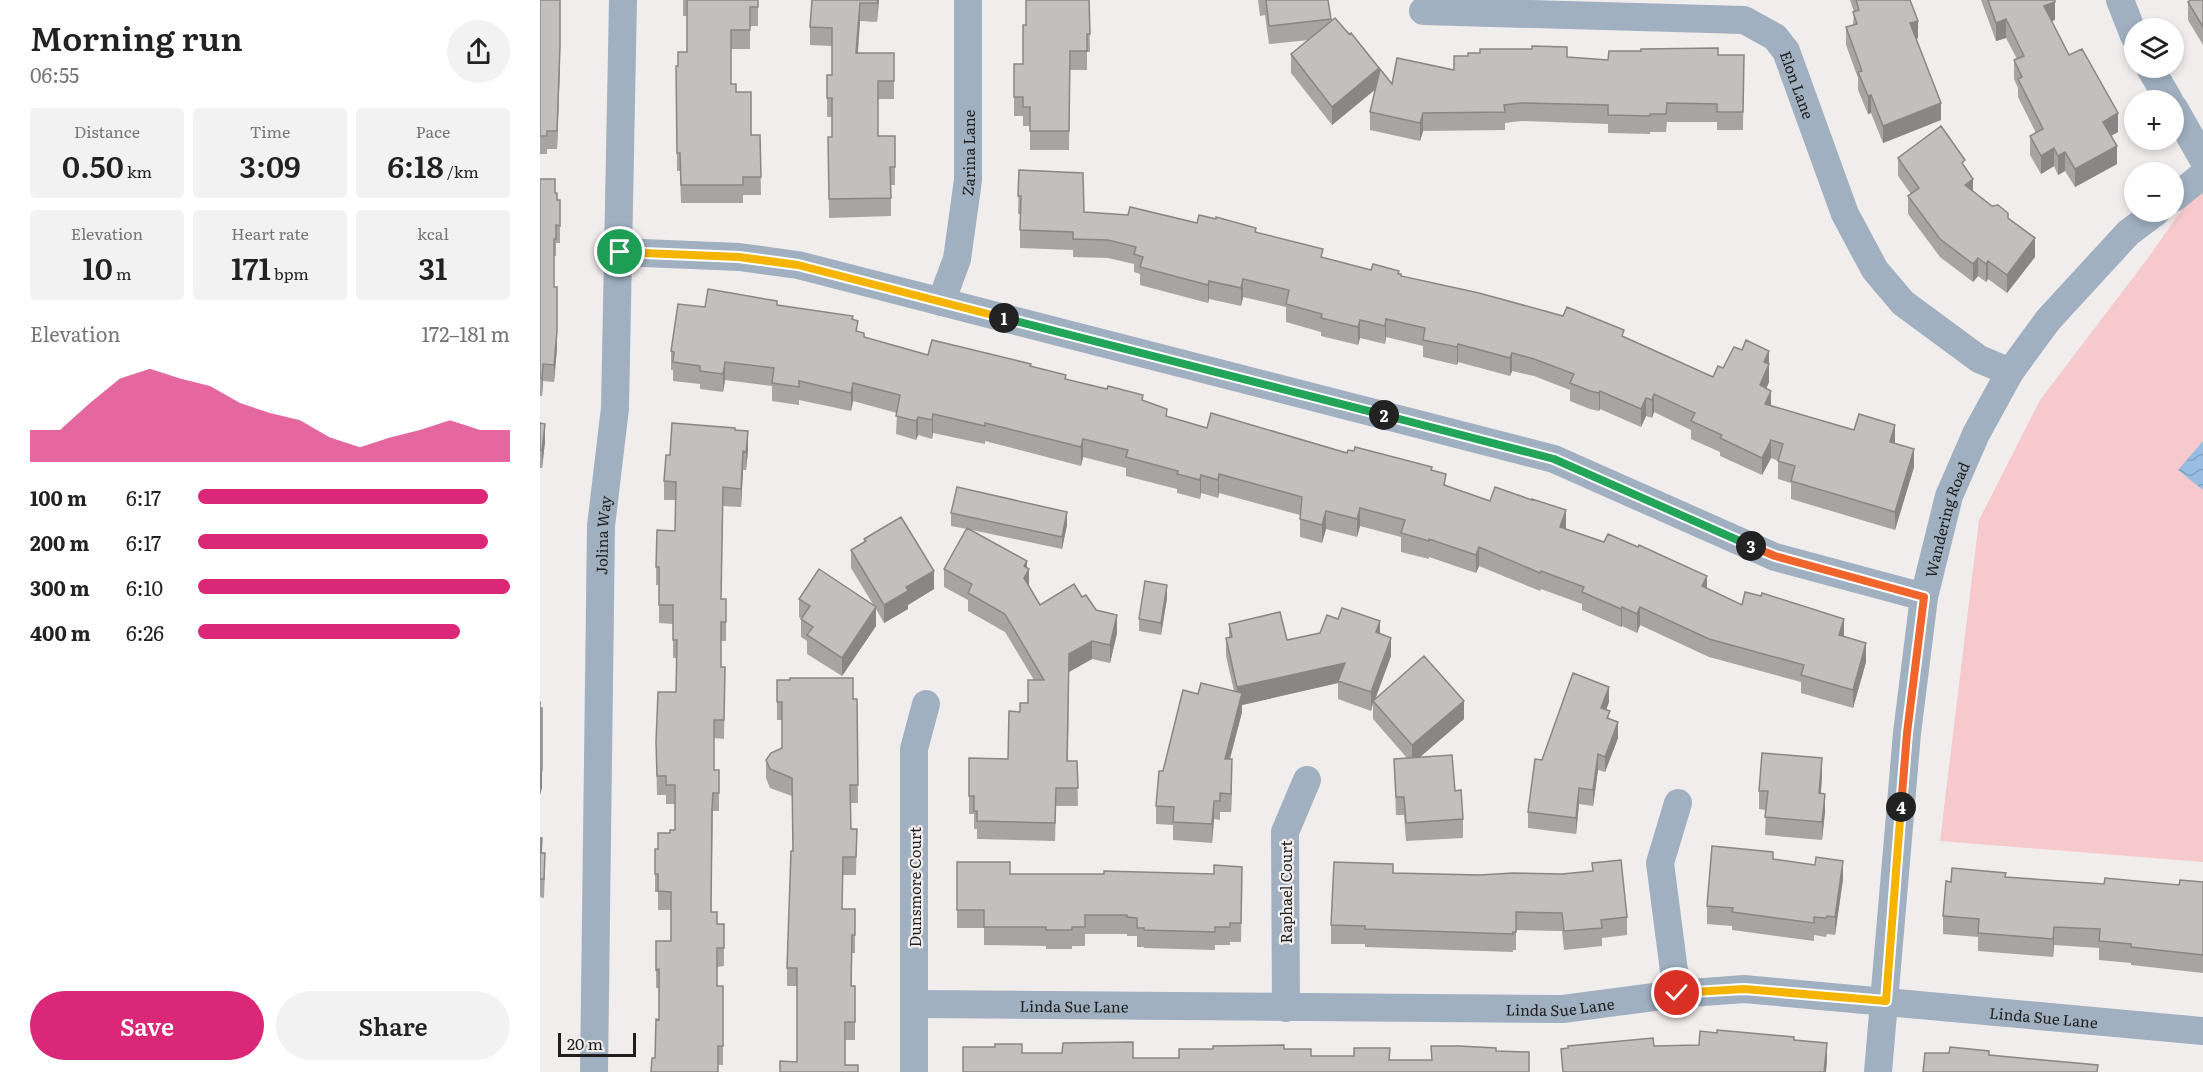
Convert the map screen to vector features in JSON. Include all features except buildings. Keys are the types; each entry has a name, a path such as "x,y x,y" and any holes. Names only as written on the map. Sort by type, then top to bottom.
{"street":[{"name":"Jolina Way","path":"594,1072 602,526 615,408 620,252 623,0"},
{"name":"Zarina Lane","path":"941,302 957,259 968,180 968,0"},
{"path":"2120,0 2127,18"},
{"name":"Elon Lane","path":"1423,11 1744,20 1775,37 1786,51 1845,214 1875,270 1903,303 1979,359 2010,372"},
{"path":"2184,126 2203,159"},
{"path":"2184,190 2203,175"},
{"name":"Wandering Road","path":"1878,1072 1886,1001 1907,733 1924,597 1949,496 1976,434 2010,372 2048,320 2128,233 2143,222"},
{"path":"620,252 739,257 798,265 1554,459 1775,556 1924,597"},
{"name":"Dunsmore Court","path":"914,1072 914,749 926,704"},
{"name":"Raphael Court","path":"1286,1008 1285,832 1307,780"},
{"path":"1677,993 1660,863 1678,803"},
{"name":"Linda Sue Lane","path":"914,1004 1563,1009 1677,993 1744,989 2203,1031"}],"shaded area":[{"path":"2203,179 2203,862 1940,841 1979,520 2040,400 2173,222 2184,222 2184,206"}],"water":[{"path":"2203,441 2203,490 2178,470"}],"route":[{"path":"620,252 739,257 798,265 1554,459 1775,556 1924,597 1907,733 1886,1001 1744,989 1677,993"}]}
